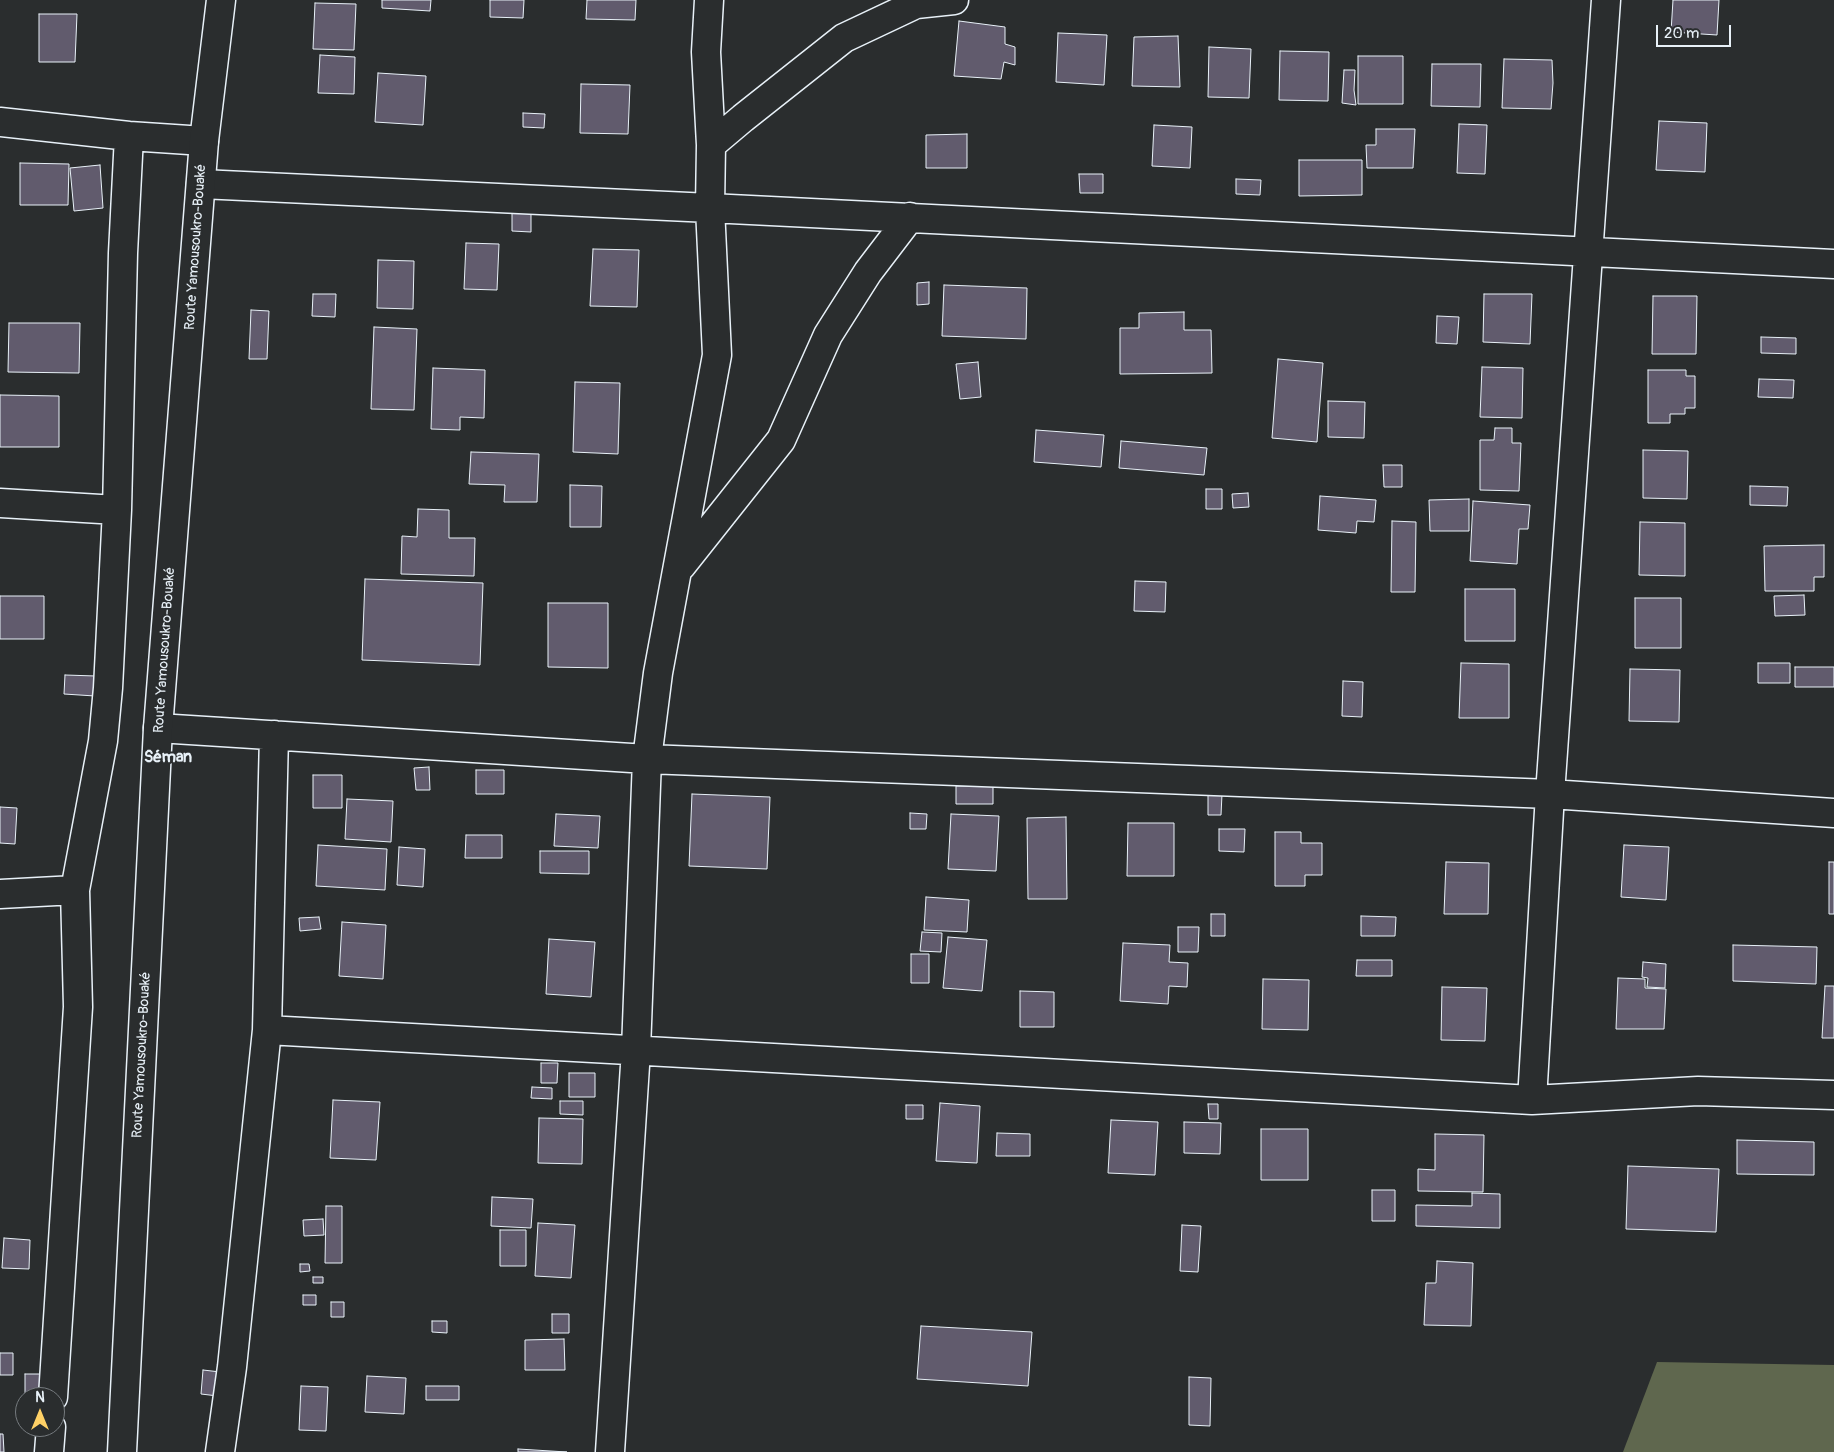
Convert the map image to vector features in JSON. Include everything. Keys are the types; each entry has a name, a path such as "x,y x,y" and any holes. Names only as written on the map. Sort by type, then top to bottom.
{"street":[{"name":"Route Yamousoukro-Bouaké","path":"122,1452 158,728 204,140 220,0"},
{"path":"610,1452 636,1050 647,759 658,673 717,355 710,208 711,145 706,52 708,0"},
{"path":"711,145 844,38 916,4 954,0"},
{"path":"1532,1100 1550,794 1606,0"},
{"path":"0,122 129,136 204,140"},
{"path":"54,1387 78,1007 74,890 104,741 108,688 117,510 123,253 129,136"},
{"path":"201,184 1834,264"},
{"path":"678,569 781,440 828,334 868,272 910,218"},
{"path":"0,503 117,510"},
{"path":"158,728 647,759 1550,794 1834,814"},
{"path":"220,1452 233,1358 267,1030 274,735"},
{"path":"0,894 74,890"},
{"path":"267,1030 1532,1100 1698,1091 1834,1095"},
{"path":"49,1452 50,1437"}],"green space":[{"path":"1657,1362 1834,1365 1834,1452 1623,1452"}],"building":[{"path":"382,0 431,0 430,11 382,8"},
{"path":"490,0 524,0 523,18 490,17"},
{"path":"587,0 636,0 635,20 586,19"},
{"path":"1673,0 1719,0 1717,35 1671,32"},
{"path":"315,3 356,4 354,50 313,49"},
{"path":"39,14 77,14 75,62 39,62"},
{"path":"959,21 1005,27 1005,44 1015,47 1015,65 1004,62 1001,79 954,76"},
{"path":"1058,33 1107,35 1104,85 1056,82"},
{"path":"1178,36 1180,87 1132,86 1134,37"},
{"path":"1209,47 1251,49 1249,98 1208,97"},
{"path":"1280,51 1329,52 1328,101 1279,100"},
{"path":"320,55 355,57 354,94 318,93"},
{"path":"1358,56 1403,56 1403,104 1358,104"},
{"path":"1504,59 1552,60 1551,109 1502,108"},
{"path":"1432,64 1481,64 1480,107 1431,106"},
{"path":"1344,70 1355,70 1354,90 1356,105 1342,103"},
{"path":"378,73 426,76 423,125 375,122"},
{"path":"581,84 630,85 628,134 580,133"},
{"path":"523,113 545,114 544,128 523,127"},
{"path":"1659,121 1707,123 1705,172 1656,170"},
{"path":"1459,124 1487,125 1485,174 1457,173"},
{"path":"1154,125 1192,127 1190,168 1152,166"},
{"path":"1376,129 1415,129 1413,168 1367,168 1366,145 1376,145"},
{"path":"967,134 967,168 926,168 926,135"},
{"path":"1299,160 1362,160 1362,195 1299,196"},
{"path":"20,163 69,164 68,205 20,205"},
{"path":"100,165 103,208 74,211 70,168"},
{"path":"1079,174 1103,174 1103,193 1080,193"},
{"path":"1236,179 1261,180 1260,195 1236,194"},
{"path":"512,212 531,213 531,232 512,231"},
{"path":"466,243 499,244 497,290 464,289"},
{"path":"593,249 639,250 637,307 590,306"},
{"path":"378,260 414,261 413,309 377,308"},
{"path":"929,282 929,304 917,305 917,283"},
{"path":"944,285 1027,288 1026,339 942,336"},
{"path":"313,294 336,294 335,317 312,316"},
{"path":"1484,294 1532,294 1530,344 1483,342"},
{"path":"1653,296 1697,296 1696,354 1652,354"},
{"path":"251,310 269,311 267,359 249,359"},
{"path":"1184,312 1184,330 1211,330 1212,373 1120,374 1120,328 1139,328 1139,313"},
{"path":"1437,316 1459,317 1457,344 1436,343"},
{"path":"9,323 80,323 79,373 8,372"},
{"path":"374,327 417,329 414,410 371,409"},
{"path":"1761,337 1796,338 1796,354 1761,353"},
{"path":"1278,359 1323,363 1317,442 1272,438"},
{"path":"978,362 981,397 960,399 956,364"},
{"path":"1482,367 1523,368 1522,418 1480,417"},
{"path":"433,368 485,370 484,418 460,417 460,430 431,429"},
{"path":"1648,370 1686,370 1686,376 1695,376 1695,408 1685,408 1685,414 1670,414 1670,423 1648,423"},
{"path":"1759,379 1794,380 1793,398 1758,397"},
{"path":"575,382 620,383 618,454 573,452"},
{"path":"0,395 59,396 59,447 0,447"},
{"path":"1328,401 1365,402 1364,438 1328,437"},
{"path":"1495,428 1512,428 1512,443 1521,443 1519,491 1480,490 1480,440 1494,440"},
{"path":"1036,430 1104,435 1101,467 1034,462"},
{"path":"1121,441 1207,448 1204,475 1119,468"},
{"path":"1643,450 1688,451 1687,499 1643,498"},
{"path":"471,452 539,454 537,502 504,502 505,485 469,484"},
{"path":"1383,465 1402,465 1402,487 1384,487"},
{"path":"570,485 602,486 601,527 570,527"},
{"path":"1750,486 1788,487 1787,506 1750,505"},
{"path":"1206,489 1222,489 1222,509 1206,509"},
{"path":"1248,493 1249,507 1233,508 1232,494"},
{"path":"1320,496 1376,500 1374,522 1357,521 1356,533 1318,530"},
{"path":"1469,499 1469,531 1430,531 1429,500"},
{"path":"1473,501 1530,505 1528,529 1519,529 1517,564 1470,561"},
{"path":"418,509 449,510 449,538 475,538 474,576 401,574 402,536 417,537"},
{"path":"1392,521 1416,522 1415,592 1391,592"},
{"path":"1640,522 1685,523 1685,576 1639,575"},
{"path":"1824,545 1824,577 1814,577 1814,591 1765,591 1764,546"},
{"path":"365,579 483,583 480,665 362,660"},
{"path":"1135,581 1166,582 1165,612 1134,611"},
{"path":"1465,589 1515,589 1515,641 1465,641"},
{"path":"1804,595 1805,615 1775,616 1774,596"},
{"path":"0,596 44,596 44,639 0,639"},
{"path":"1635,598 1681,598 1681,648 1635,648"},
{"path":"548,603 608,603 608,668 548,667"},
{"path":"1461,663 1509,664 1509,718 1459,718"},
{"path":"1758,663 1790,663 1790,683 1758,683"},
{"path":"1795,667 1834,667 1834,687 1795,687"},
{"path":"1630,669 1680,670 1679,722 1629,721"},
{"path":"65,675 96,676 95,696 64,694"},
{"path":"1343,681 1363,682 1362,717 1342,716"},
{"path":"429,767 430,790 416,790 414,768"},
{"path":"476,770 504,770 504,794 476,794"},
{"path":"313,775 342,775 342,808 313,808"},
{"path":"970,780 993,781 993,804 956,804 956,786 970,786"},
{"path":"692,794 770,797 767,869 689,866"},
{"path":"1208,794 1222,794 1221,815 1208,815"},
{"path":"347,799 393,801 391,842 345,839"},
{"path":"0,807 17,808 15,844 0,843"},
{"path":"910,813 927,814 926,829 910,829"},
{"path":"556,814 600,816 598,848 554,846"},
{"path":"951,814 999,816 996,871 948,869"},
{"path":"1066,817 1067,899 1028,899 1027,818"},
{"path":"1128,823 1174,823 1174,876 1127,876"},
{"path":"1219,829 1245,829 1244,852 1219,851"},
{"path":"1275,832 1301,832 1301,843 1322,843 1322,875 1305,875 1305,886 1275,886"},
{"path":"466,835 502,835 502,858 465,858"},
{"path":"318,845 387,849 385,890 316,886"},
{"path":"1624,845 1669,847 1666,900 1621,897"},
{"path":"399,847 425,849 423,887 397,885"},
{"path":"540,851 589,851 589,874 540,873"},
{"path":"1446,862 1489,863 1488,914 1444,914"},
{"path":"1829,862 1834,862 1834,914 1829,914"},
{"path":"926,897 969,900 967,932 924,930"},
{"path":"1211,914 1225,914 1225,936 1211,936"},
{"path":"1361,916 1396,917 1395,936 1361,936"},
{"path":"319,917 321,929 300,931 299,918"},
{"path":"342,922 386,925 383,979 339,976"},
{"path":"1178,927 1199,927 1198,952 1178,952"},
{"path":"922,932 942,933 941,952 920,951"},
{"path":"948,937 987,940 982,991 943,988"},
{"path":"549,939 595,942 591,997 546,994"},
{"path":"1123,943 1170,945 1169,962 1188,963 1187,987 1169,986 1168,1004 1120,1001"},
{"path":"1733,945 1817,947 1816,984 1733,981"},
{"path":"911,954 929,954 929,983 911,983"},
{"path":"1357,960 1392,960 1392,976 1356,976"},
{"path":"1643,962 1666,964 1665,988 1647,987 1648,978 1642,977"},
{"path":"1618,978 1645,979 1645,988 1666,989 1664,1029 1616,1029"},
{"path":"1263,979 1309,980 1308,1030 1262,1029"},
{"path":"1825,986 1834,986 1834,1038 1822,1038"},
{"path":"1442,987 1487,988 1485,1041 1441,1040"},
{"path":"1020,991 1054,992 1054,1027 1020,1027"},
{"path":"541,1063 558,1063 557,1083 541,1083"},
{"path":"569,1073 595,1073 595,1097 569,1097"},
{"path":"532,1087 552,1088 552,1099 531,1098"},
{"path":"333,1100 380,1102 376,1160 330,1158"},
{"path":"560,1101 583,1101 583,1115 560,1114"},
{"path":"940,1103 980,1106 977,1163 936,1161"},
{"path":"1208,1104 1218,1104 1218,1119 1209,1119"},
{"path":"906,1105 923,1105 923,1119 906,1119"},
{"path":"539,1118 583,1119 582,1164 538,1163"},
{"path":"1111,1120 1158,1122 1155,1175 1108,1173"},
{"path":"1184,1122 1221,1123 1220,1154 1184,1153"},
{"path":"1261,1129 1308,1129 1308,1180 1261,1180"},
{"path":"997,1133 1030,1134 1030,1156 996,1156"},
{"path":"1435,1134 1484,1135 1483,1192 1418,1191 1418,1169 1435,1170"},
{"path":"1737,1140 1814,1142 1814,1175 1737,1174"},
{"path":"1628,1166 1719,1169 1716,1232 1626,1229"},
{"path":"1372,1190 1395,1190 1395,1221 1372,1221"},
{"path":"1472,1193 1500,1194 1500,1228 1416,1226 1416,1205 1472,1206"},
{"path":"492,1197 533,1199 531,1228 491,1226"},
{"path":"326,1206 342,1206 342,1263 325,1263"},
{"path":"323,1219 324,1235 304,1236 303,1220"},
{"path":"538,1223 575,1225 571,1278 535,1276"},
{"path":"1182,1225 1201,1226 1198,1272 1180,1271"},
{"path":"500,1230 526,1230 526,1266 500,1266"},
{"path":"4,1238 30,1240 29,1269 2,1268"},
{"path":"1437,1261 1473,1263 1471,1326 1424,1325 1426,1283 1436,1283"},
{"path":"300,1264 309,1264 310,1271 300,1272"},
{"path":"313,1277 323,1277 323,1283 313,1283"},
{"path":"303,1295 316,1295 316,1305 303,1305"},
{"path":"331,1302 344,1302 344,1317 331,1317"},
{"path":"552,1314 569,1314 569,1333 552,1333"},
{"path":"432,1321 447,1321 447,1333 432,1332"},
{"path":"921,1326 1032,1332 1028,1386 917,1379"},
{"path":"564,1339 565,1370 525,1370 525,1340"},
{"path":"0,1353 13,1353 13,1375 0,1375"},
{"path":"203,1370 229,1373 226,1397 201,1394"},
{"path":"25,1374 49,1374 49,1387 25,1387"},
{"path":"367,1376 406,1378 404,1414 365,1412"},
{"path":"1189,1377 1211,1378 1210,1426 1189,1425"},
{"path":"301,1386 328,1387 326,1431 299,1430"},
{"path":"426,1386 459,1386 459,1400 426,1400"},
{"path":"0,1434 3,1434 4,1452 0,1452"},
{"path":"518,1449 567,1452 518,1452"}],"district":[{"name":"Séman","path":"168,758"}]}
